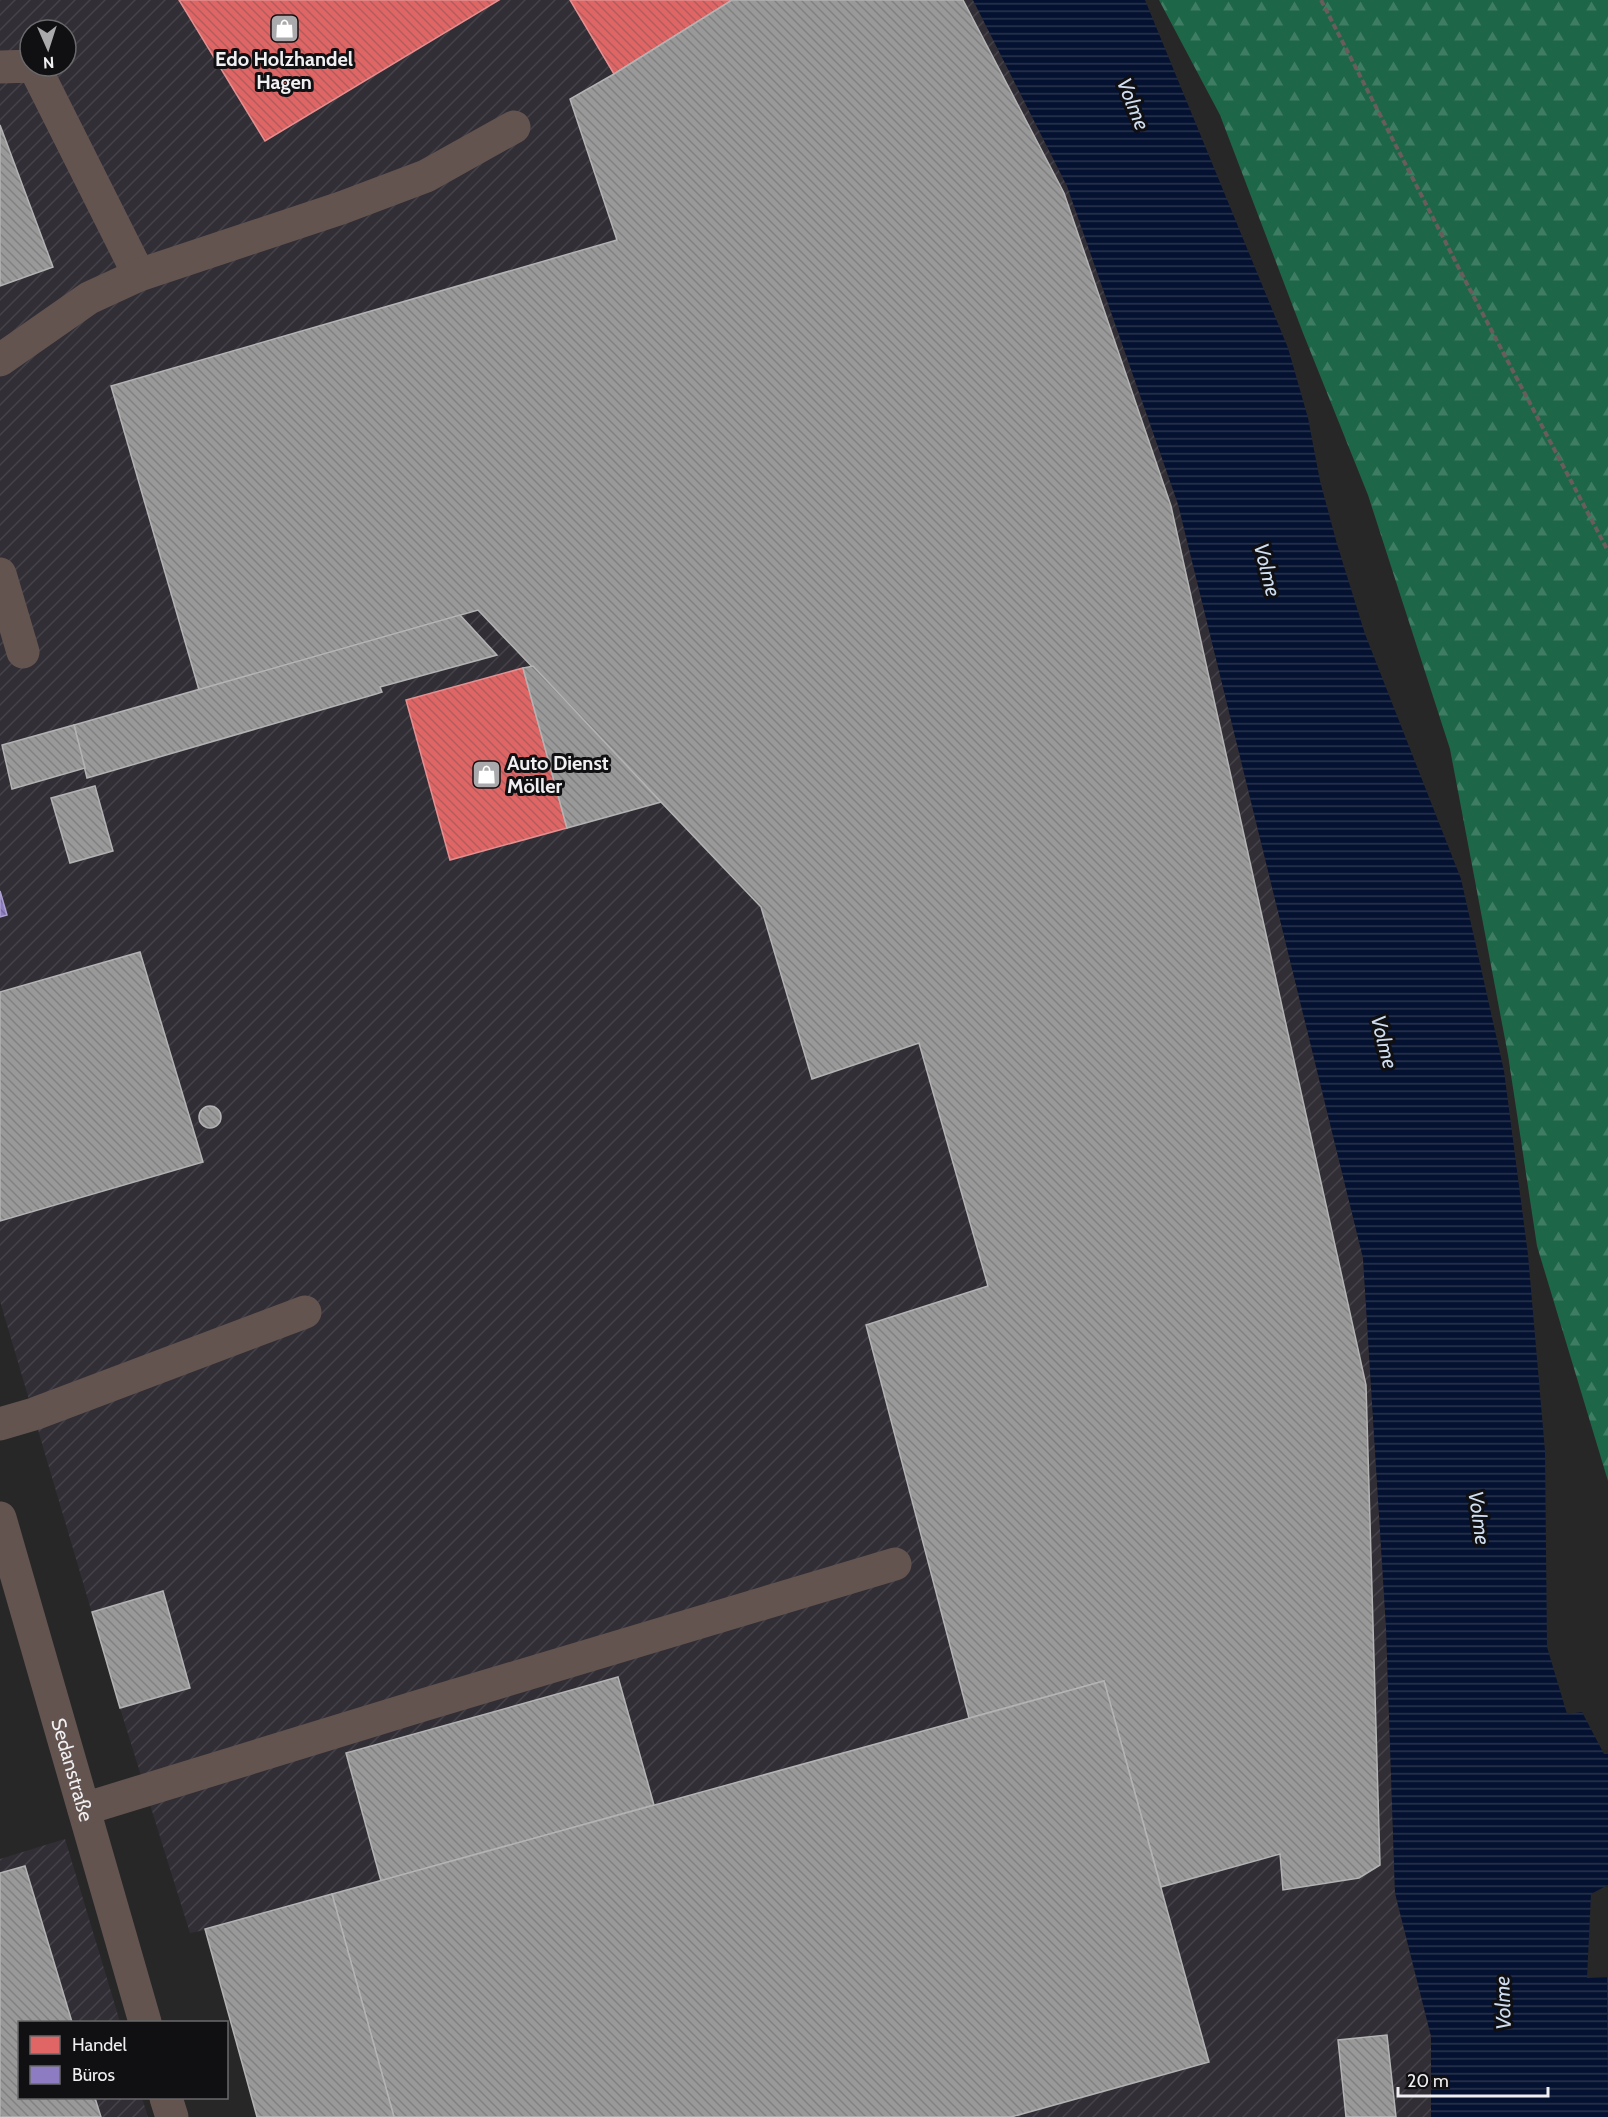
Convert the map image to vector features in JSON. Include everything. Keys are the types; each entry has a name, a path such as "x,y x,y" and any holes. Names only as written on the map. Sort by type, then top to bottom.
{"street":[{"path":"0,67 34,66 139,275"},
{"path":"0,360 89,298 139,275 341,208 426,176 514,126"},
{"path":"0,574 23,652"},
{"path":"0,1424 34,1414 305,1312"},
{"name":"Sedanstraße","path":"1,1528 145,2021"},
{"path":"84,1809 895,1564"},
{"path":"167,2099 172,2117"}],"path":[{"path":"1322,0 1467,284 1608,551"}],"shaded area":[{"path":"0,0 973,0 1067,186 1178,504 1363,1258 1386,1627 1395,1893 1431,2036 1431,2117 257,2117 205,1930 190,1933 120,1708 0,1301"},
{"path":"65,1839 120,2021 18,2021 18,2099 142,2099 148,2117 0,2117 0,1859"}],"green space":[{"path":"1159,0 1608,0 1608,1481 1537,1246 1508,1055 1450,749 1368,495 1220,115"}],"water":[{"name":"Volme","path":"973,0 1145,0 1288,348 1308,418 1320,481 1365,634 1461,879 1504,1071 1528,1255 1545,1451 1547,1647 1567,1714 1582,1712 1604,1754 1608,1754 1608,1885 1591,1894 1587,1978 1607,1977 1608,2117 1431,2117 1431,2036 1395,1893 1386,1627 1363,1258 1178,504 1067,186"}],"building: Handel":[{"path":"179,0 499,0 265,141"},
{"path":"570,0 732,0 614,74"},
{"path":"523,668 567,828 450,860 406,700"}],"building: Büros":[{"path":"0,891 7,915 0,917"}],"building: Industrie":[{"path":"732,0 963,0 1064,193 1171,506 1366,1385 1380,1865 1359,1878 1283,1890 1280,1854 1161,1887 1104,1681 969,1718 866,1325 988,1286 919,1043 812,1079 761,907 478,610 199,690 111,386 617,240 570,99"},
{"path":"0,125 53,267 0,286"},
{"path":"460,615 497,655 380,687 382,692 376,694 87,778 74,725"},
{"path":"533,666 661,802 567,828 523,668"},
{"path":"74,725 85,768 12,789 2,745"},
{"path":"95,786 113,851 70,863 51,798"},
{"path":"140,952 203,1162 0,1221 0,992"},
{"path":"210,1106 218,1109 221,1117 218,1125 210,1128 202,1125 199,1117 202,1109"},
{"path":"163,1591 190,1688 120,1708 92,1612"},
{"path":"618,1677 654,1805 381,1881 346,1753"},
{"path":"1104,1681 1209,2062 1011,2117 394,2117 332,1894"},
{"path":"25,1866 72,2021 18,2021 18,2099 95,2099 101,2117 0,2117 0,1873"},
{"path":"332,1894 394,2117 257,2117 205,1929"},
{"path":"1387,2035 1396,2117 1346,2117 1338,2040"}],"place":[{"name":"Edo Holzhandel Hagen","path":"284,28"},
{"name":"Auto Dienst Möller","path":"486,775"}]}
